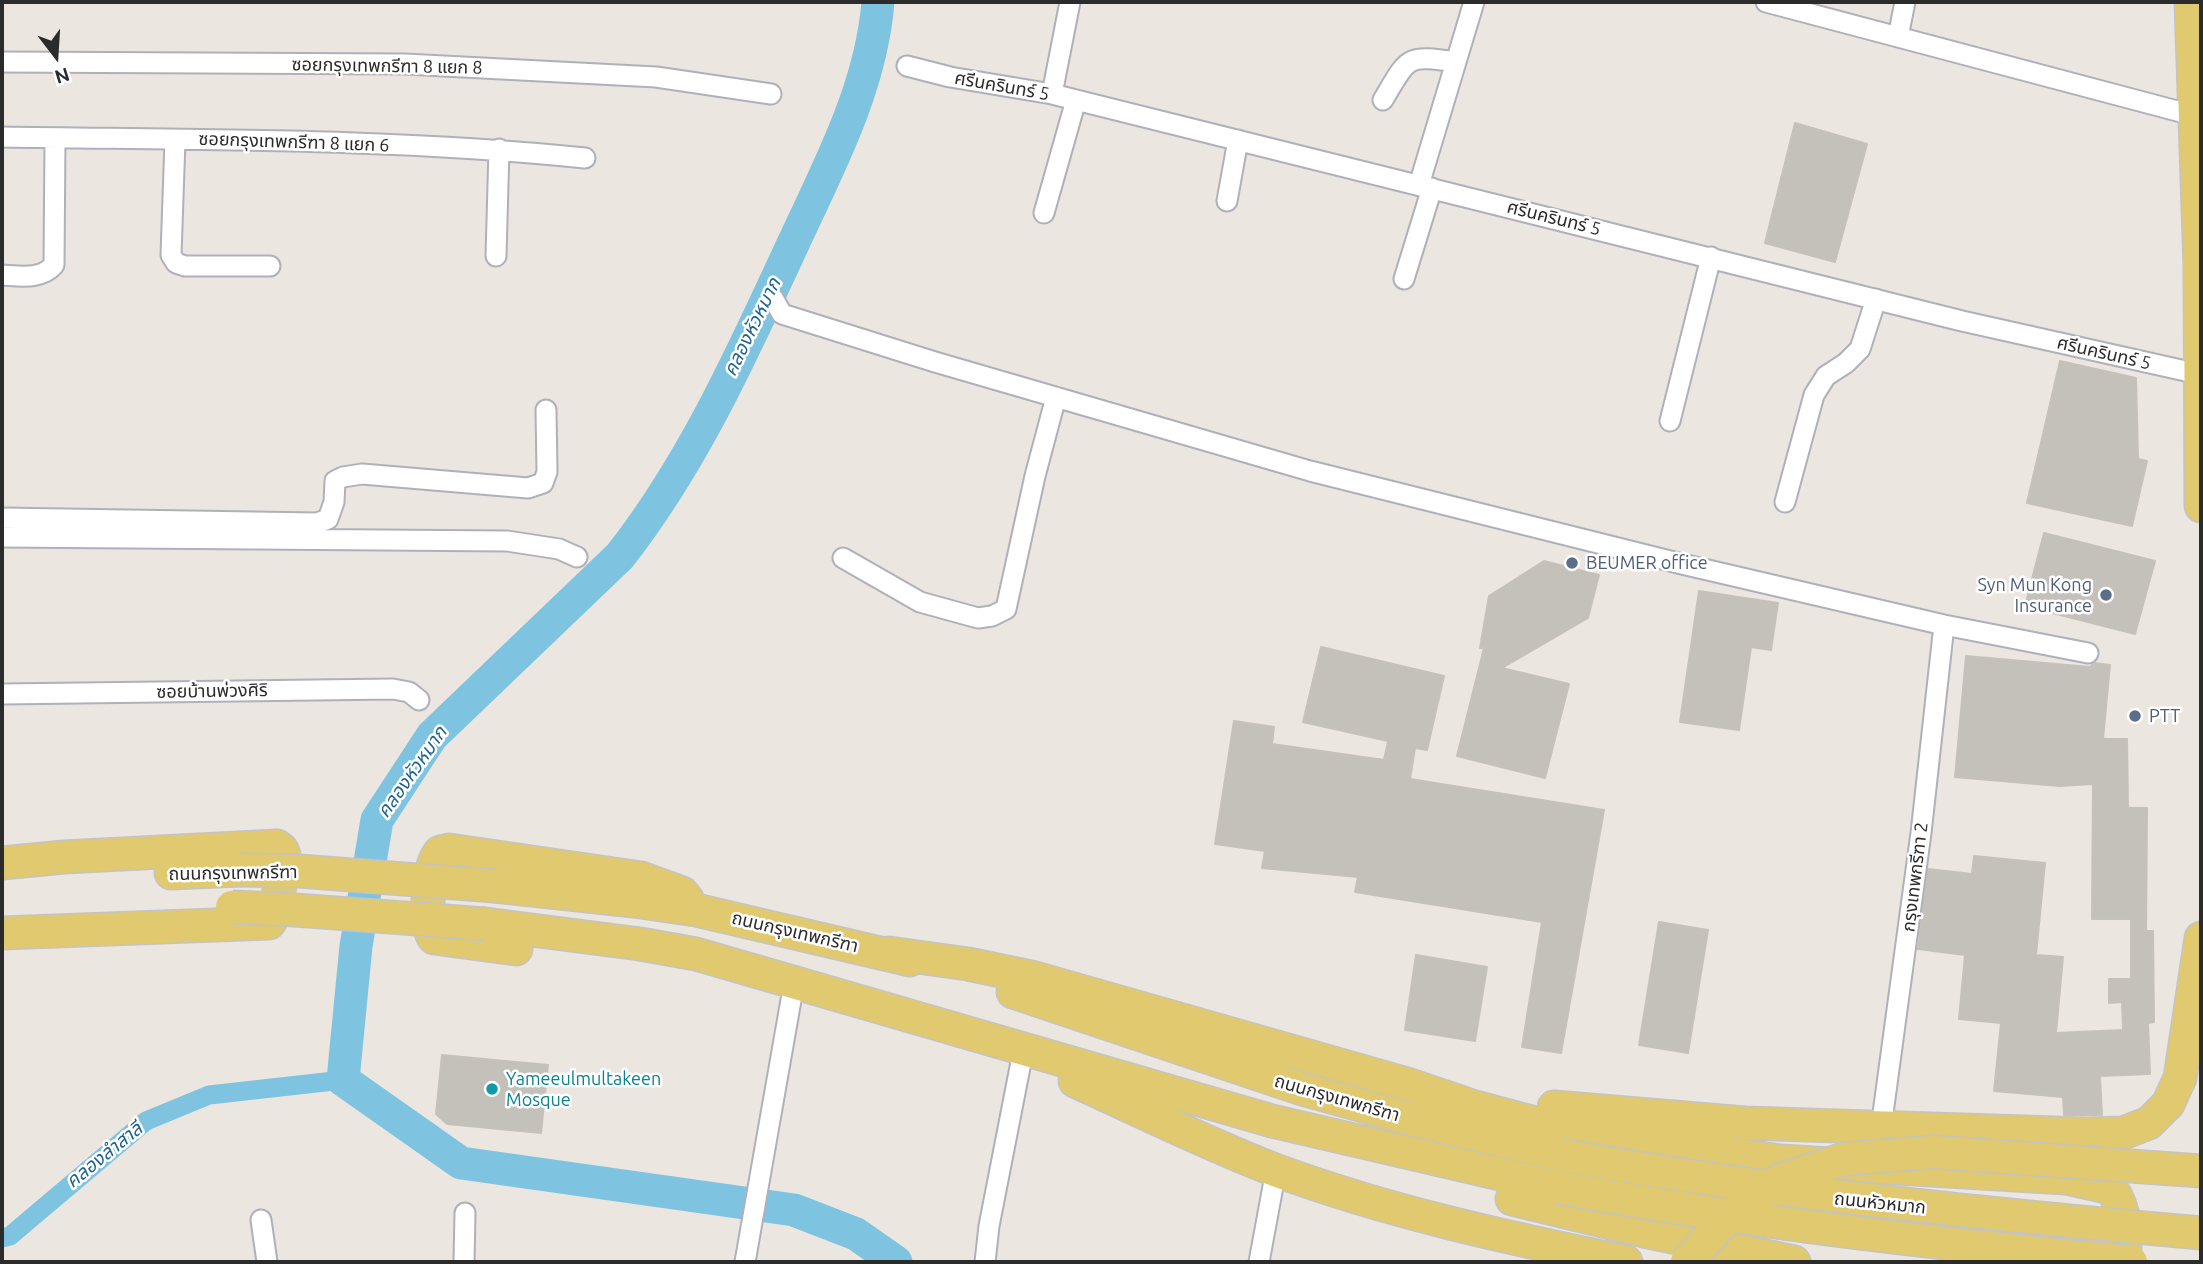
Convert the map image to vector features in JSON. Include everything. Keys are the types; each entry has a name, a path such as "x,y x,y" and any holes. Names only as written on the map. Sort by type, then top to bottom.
{"main road":[{"path":"2191,2 2200,266 2201,506"},
{"path":"2,863 64,857 277,846 282,849 284,855 276,912 268,923 2,933"},
{"path":"696,910 682,893 641,878 449,850 440,852 433,862 428,925 434,938 640,965 673,965 696,954"},
{"name":"ถนนกรุงเทพกรีฑา","path":"2,882 240,870 299,872 495,886 696,910 889,953 1057,1006 1302,1089 1406,1118 1561,1155"},
{"name":"ถนนกรุงเทพกรีฑา","path":"2,914 232,907 485,924 640,944 696,954 1272,1121 1556,1187"},
{"path":"1407,1084 1573,1110 1745,1123 2123,1133 2149,1123 2168,1104 2180,1078 2201,938"},
{"path":"889,953 968,964 1046,980 1527,1121 1689,1150 1780,1161 2066,1178 2111,1188 2120,1201 2126,1231 2124,1262"},
{"path":"981,1038 1197,1137 1276,1170 1428,1218 1503,1237 1626,1262"},
{"path":"1272,1121 1403,1172 1644,1231 1794,1262"},
{"path":"1687,1262 1727,1218 1780,1180 1844,1159 1933,1152 2201,1171"},
{"name":"ถนนหัวหมาก","path":"1561,1155 1665,1174 1798,1193 1914,1207 2201,1233"},
{"name":"ถนนหัวหมาก","path":"1556,1187 1790,1226 2131,1262"},
{"path":"1345,1193 1453,1236 1505,1262"}],"street":[{"path":"1052,94 1070,2"},
{"path":"1404,279 1456,62 1474,2"},
{"path":"1768,2 2196,116"},
{"path":"1898,37 1905,2"},
{"path":"1384,100 1408,62 1420,57 1456,62"},
{"name":"ซอยกรุงเทพกรีฑา 8 แยก 8","path":"2,62 405,64 656,78 771,94"},
{"name":"ศรีนครินทร์ 5","path":"907,66 950,77 1052,94 1876,299 2199,374"},
{"path":"1044,214 1076,100"},
{"name":"ซอยกรุงเทพกรีฑา 8 แยก 6","path":"2,137 242,139 499,149 585,158"},
{"path":"2,275 38,276 48,273 54,265 55,138"},
{"path":"175,140 171,255 176,263 185,266 270,266"},
{"path":"1227,201 1238,140"},
{"path":"496,256 499,149"},
{"path":"1670,421 1711,257"},
{"path":"773,298 782,314 935,362 1310,471 1682,564 1944,625 2088,653"},
{"path":"1785,502 1814,395 1826,376 1846,363 1860,349 1876,299"},
{"path":"843,558 920,602 978,618 992,616 1006,609 1035,475 1056,397"},
{"path":"2,518 317,523 328,519 334,502 335,481 362,474 528,488 543,483 547,472 546,410"},
{"path":"2,537 507,541 559,549 577,557"},
{"name":"กรุงเทพกรีฑา 2","path":"1881,1128 1921,833 1944,625"},
{"name":"ซอยบ้านพ่วงศิริ","path":"2,694 393,689 409,692 419,700"},
{"path":"745,1260 794,983"},
{"path":"985,1262 989,1226 1022,1057"},
{"path":"1259,1262 1276,1170"},
{"path":"464,1262 465,1213"},
{"path":"261,1220 267,1262"}],"building":[{"path":"1795,123 1867,144 1835,262 1765,243"},
{"path":"2060,361 2136,378 2138,459 2147,461 2132,526 2027,503"},
{"name":"Syn Mun Kong Insurance","path":"2044,533 2155,561 2135,634 2025,606"},
{"path":"1544,561 1599,575 1588,618 1502,668 1569,684 1545,778 1457,756 1484,648 1480,648 1489,596"},
{"path":"1699,591 1778,603 1771,650 1751,647 1739,730 1680,722"},
{"path":"1321,647 1444,676 1427,750 1415,748 1410,779 1604,810 1561,1053 1522,1047 1542,922 1355,892 1358,877 1262,868 1265,851 1215,844 1234,721 1274,727 1272,744 1384,760 1388,741 1303,722"},
{"path":"1966,656 2090,667 2094,663 2110,665 2103,739 2127,739 2128,808 2147,808 2146,931 2153,931 2154,1022 2148,1023 2150,1074 2100,1076 2102,1115 2064,1115 2063,1097 1994,1091 2001,1023 1959,1019 1965,955 1918,949 1928,869 1972,874 1974,856 2045,863 2036,955 2063,957 2056,1033 2123,1030 2122,1002 2109,1003 2109,979 2131,979 2131,919 2092,919 2093,784 2059,786 1955,777"},
{"path":"1659,922 1708,930 1688,1053 1639,1045"},
{"path":"1416,955 1487,967 1475,1041 1405,1030"},
{"name":"Yameeulmultakeen Mosque","path":"442,1055 548,1065 541,1133 447,1124 436,1114"}],"waterway":[{"name":"คลองหัวหมาก","path":"878,2 867,66 846,127 755,326 715,406 671,483 620,556 432,736 377,820 356,946 343,1080 461,1163 794,1210 856,1234 896,1262"},
{"name":"คลองลำสาลี","path":"2,1238 10,1236 146,1121 209,1095 343,1080"}],"place":[{"name":"BEUMER office","path":"1572,563"},
{"name":"Syn Mun Kong Insurance","path":"2106,595"},
{"name":"PTT","path":"2135,716"},
{"name":"Yameeulmultakeen Mosque","path":"492,1089"}]}
